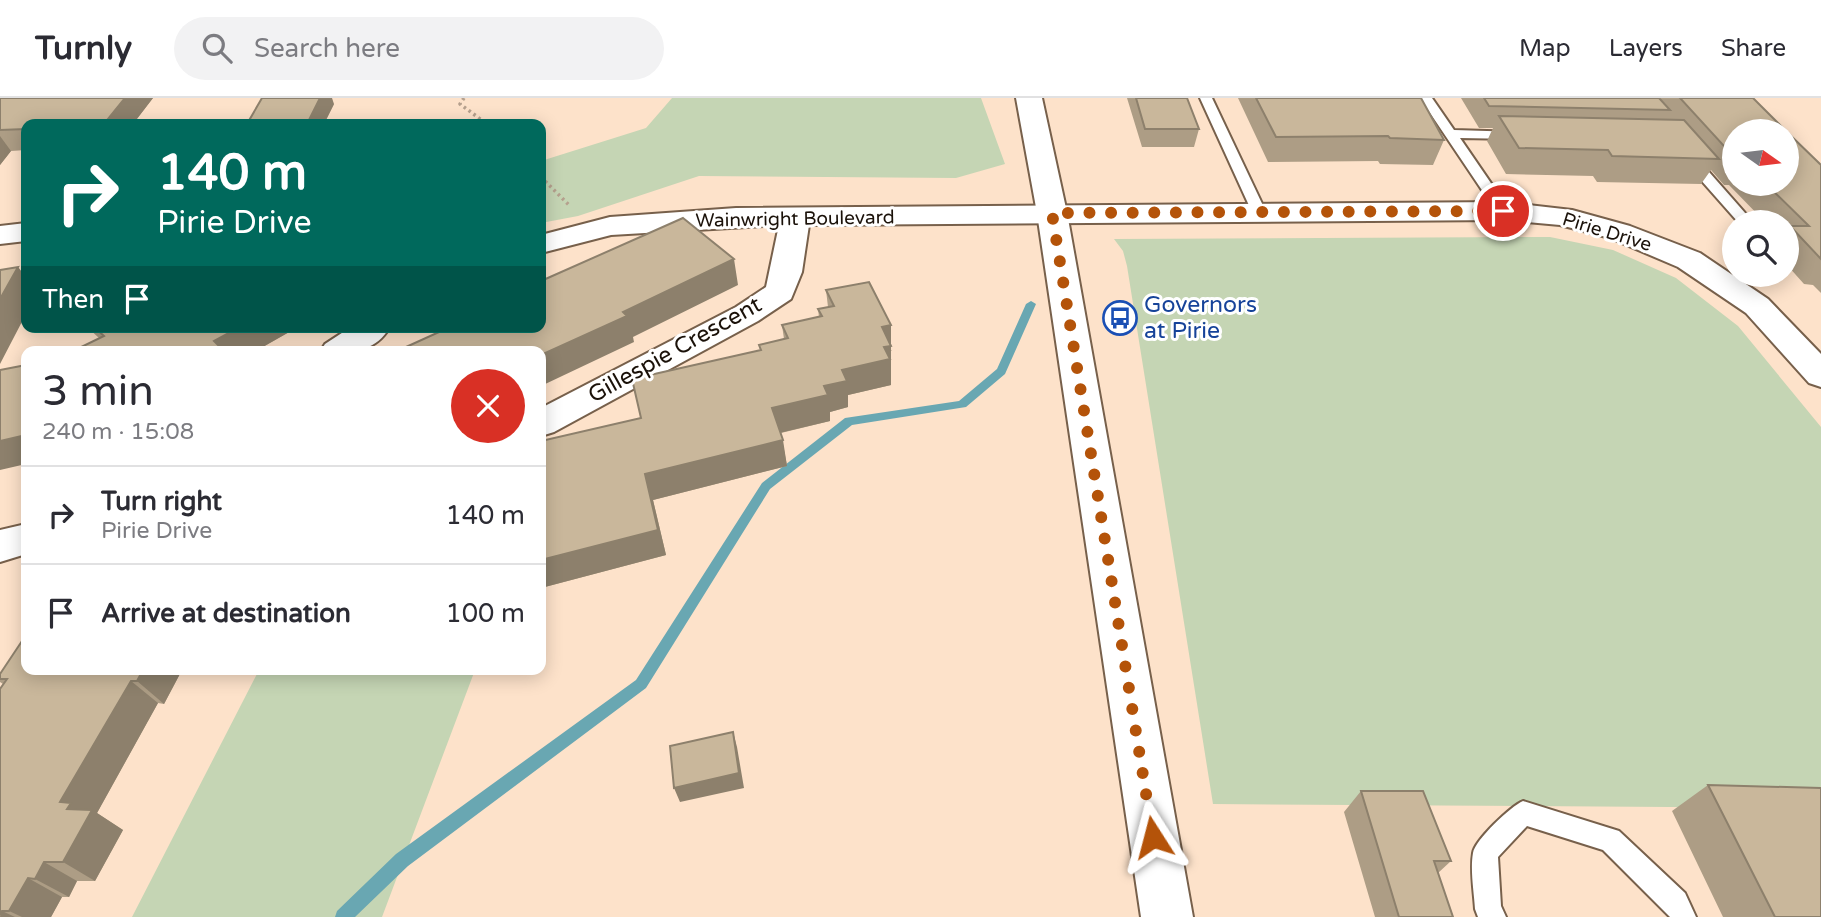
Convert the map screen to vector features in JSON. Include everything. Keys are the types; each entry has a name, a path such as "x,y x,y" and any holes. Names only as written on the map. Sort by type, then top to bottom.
{"street":[{"path":"1029,98 1052,213 1167,917"},
{"name":"Pirie Drive","path":"1052,213 1503,211 1574,219 1620,232 1689,260 1757,306 1821,375"},
{"name":"Wainwright Boulevard","path":"546,243 610,226 736,217 795,219 1052,213"},
{"name":"Gillespie Crescent","path":"546,420 747,314 780,292 787,272 795,219"},
{"path":"0,235 21,233"},
{"path":"346,346 365,333"},
{"path":"0,546 21,540"}],"lane":[{"path":"1206,98 1259,212"},
{"path":"1426,98 1503,211"},
{"path":"1449,134 1533,136"},
{"path":"1682,150 1735,210"},
{"path":"1493,917 1488,909 1485,853 1523,813 1610,840 1676,902 1683,917"}],"path":[{"path":"464,98 460,104 480,119"},
{"path":"546,182 577,211"}],"green space":[{"path":"672,98 981,98 1005,164 956,178 699,176 578,216 546,222 546,159 646,128"},
{"path":"1550,237 1613,250 1676,278 1738,326 1821,427 1821,808 1213,804 1127,266 1123,251 1114,239"},
{"path":"256,675 473,675 382,917 132,917"}],"building":[{"path":"0,98 125,98 108,119 21,119 21,129 0,130"},
{"path":"262,98 320,98 310,119 250,119"},
{"path":"1136,98 1187,98 1199,129 1145,129"},
{"path":"1256,98 1421,98 1444,140 1388,136 1276,137"},
{"path":"1484,98 1659,98 1670,110 1489,106"},
{"path":"1680,98 1753,98 1774,119 1722,119 1722,144"},
{"path":"1499,116 1684,120 1719,159 1612,156 1608,150 1519,148"},
{"path":"1799,144 1821,165 1821,259 1799,236 1799,226 1809,226 1799,216 1799,210 1793,210 1778,196 1799,196"},
{"path":"683,218 734,259 623,312 627,316 546,353 546,346 408,346 437,333 546,333 546,279"},
{"path":"18,267 0,299 0,270"},
{"path":"869,282 891,325 882,327 891,346 884,347 890,359 842,370 847,381 824,386 828,395 772,408 783,440 645,474 658,530 546,559 546,440 641,418 632,379 761,350 759,345 788,338 782,325 822,316 818,309 834,306 826,290"},
{"path":"101,333 229,333 214,341 219,346 83,346 104,336"},
{"path":"21,366 21,436 0,441 0,370"},
{"path":"21,642 21,675 140,675 137,681 131,681 60,802 71,803 67,809 92,810 63,862 44,862 35,879 28,878 9,911 2,911 0,915 0,689 7,679 0,679 0,674"},
{"path":"733,732 739,773 674,788 670,746"},
{"path":"1708,785 1821,788 1821,917 1775,917"},
{"path":"1361,791 1423,791 1451,861 1434,861 1453,917 1399,917"}],"waterway":[{"path":"343,917 402,860 641,684 766,486 849,421 962,404 1001,371 1031,304"}],"place":[{"name":"Governors at Pirie","path":"1120,318"}],"route":[{"path":"1153,837 1052,213 1118,215 1503,211"}]}
